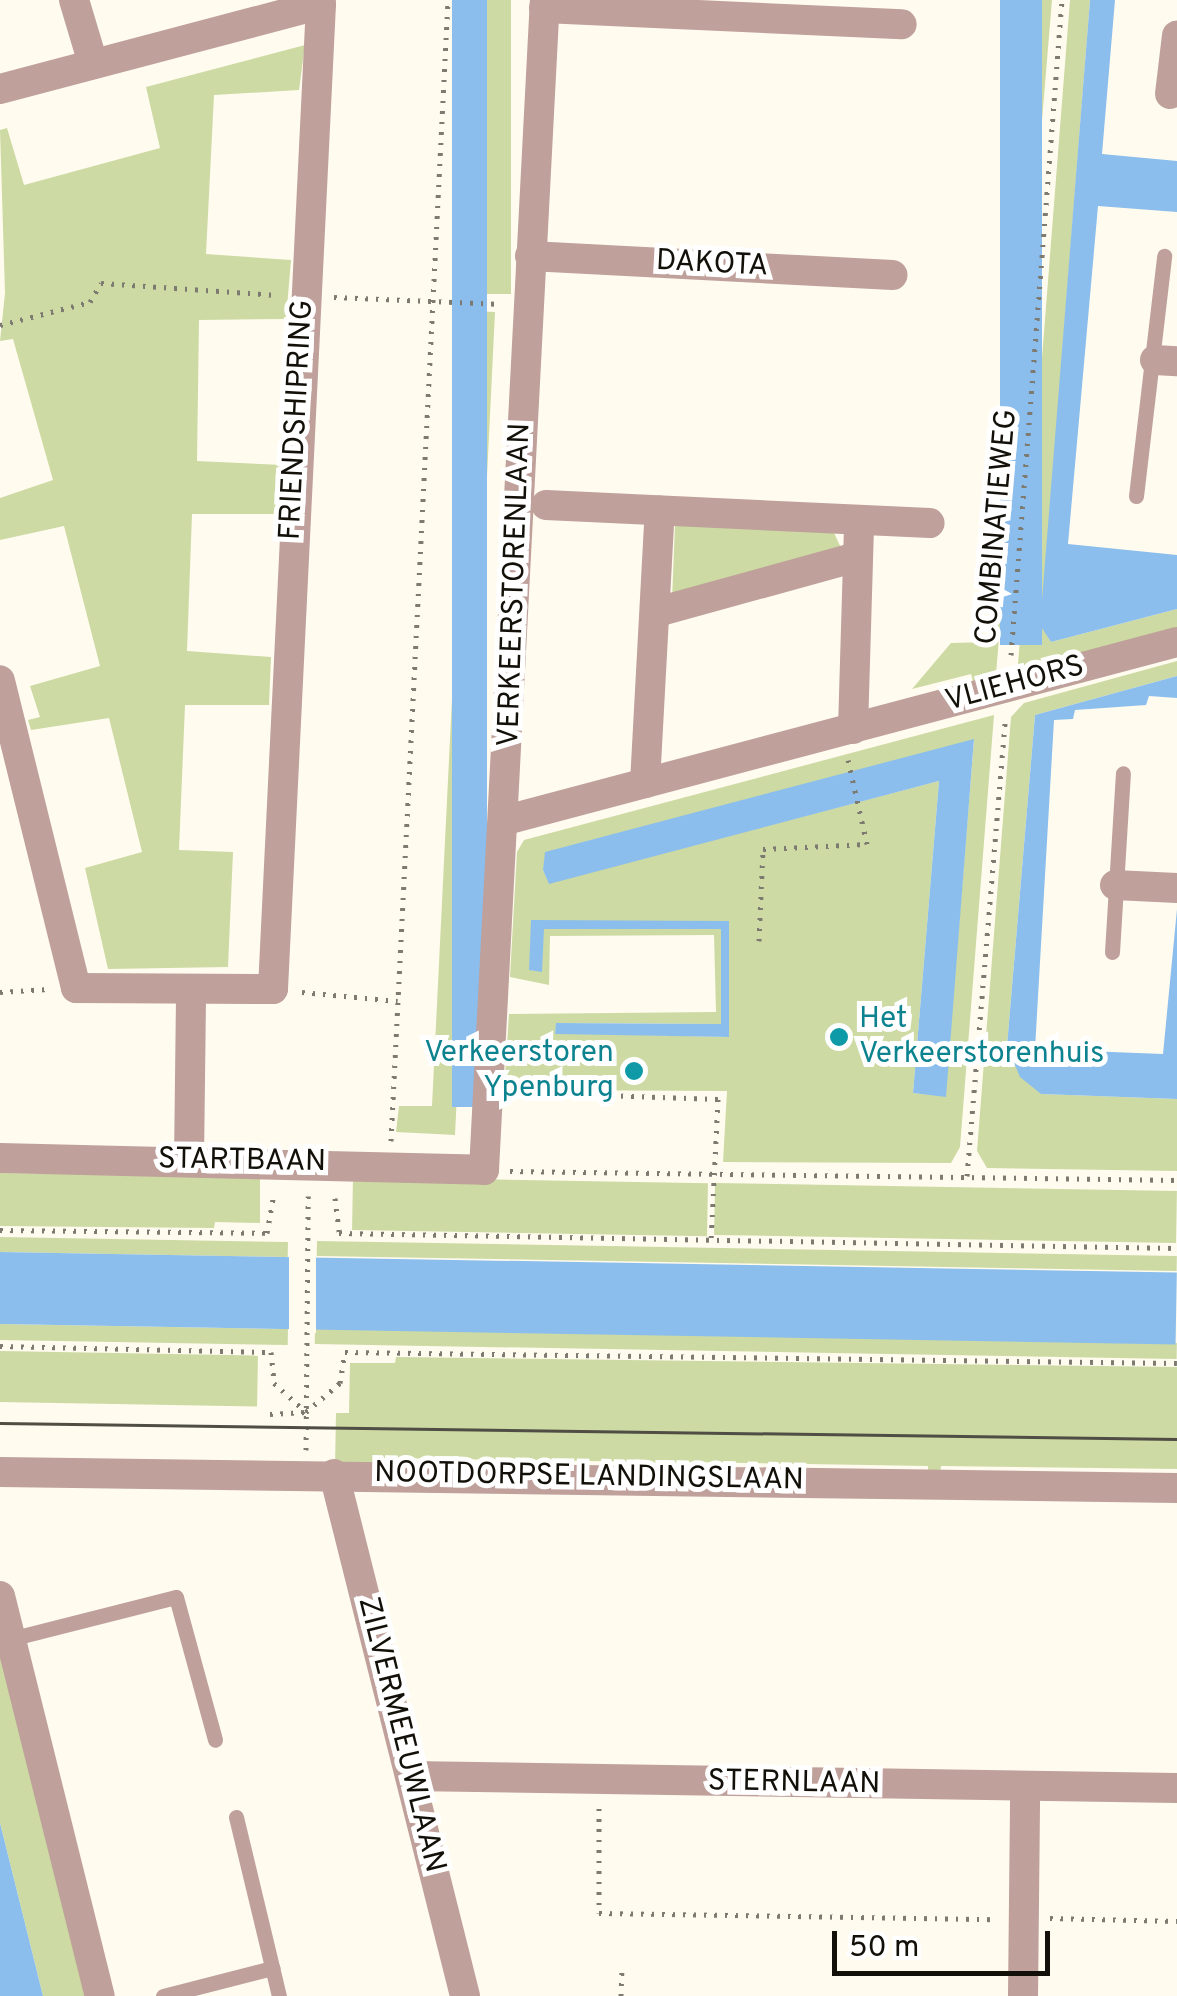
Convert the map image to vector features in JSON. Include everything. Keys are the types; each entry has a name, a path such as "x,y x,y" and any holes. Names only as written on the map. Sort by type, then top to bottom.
{"street":[{"path":"74,0 92,60"},
{"name":"FRIENDSHIPRING","path":"0,88 92,60 321,4 272,989"},
{"path":"544,4 902,24"},
{"name":"VERKEERSTORENLAAN","path":"484,1170 506,820 544,4"},
{"path":"1170,94 1177,36"},
{"name":"DAKOTA","path":"530,256 893,275"},
{"path":"546,504 930,523"},
{"path":"645,783 658,612 660,510"},
{"path":"853,728 859,522"},
{"path":"658,612 856,557"},
{"name":"VLIEHORS","path":"506,820 1177,642"},
{"path":"0,680 76,988 272,989"},
{"path":"1115,885 1171,888"},
{"path":"189,1160 190,989"},
{"name":"STARTBAAN","path":"0,1158 189,1160 398,1148 484,1170"},
{"name":"NOOTDORPSE LANDINGSLAAN","path":"0,1472 1177,1488"},
{"name":"ZILVERMEEUWLAAN","path":"320,1474 410,1776 466,1996"},
{"path":"0,1596 100,1996"},
{"name":"STERNLAAN","path":"410,1776 1024,1790 1177,1788"},
{"path":"1023,1996 1035,1918 1024,1790"}],"lane":[{"path":"1136,496 1166,361 1164,256"},
{"path":"1112,952 1124,772"},
{"path":"10,1639 176,1597 215,1740"},
{"path":"236,1817 279,1996"},
{"path":"163,1996 272,1968"}],"path":[{"path":"373,1140 398,1148 398,1000 448,0"},
{"name":"COMBINATIEWEG","path":"967,1176 1062,0"},
{"path":"0,325 90,302 101,283 486,303"},
{"path":"504,324 506,285"},
{"path":"759,941 763,849 868,844 849,762"},
{"path":"0,992 76,988"},
{"path":"272,989 398,1000"},
{"path":"490,1084 523,1096 718,1099 710,1242"},
{"path":"484,1170 1177,1180"},
{"path":"0,1230 267,1233 271,1195 339,1198 339,1233 1177,1248"},
{"path":"308,1205 306,1412 320,1474"},
{"path":"0,1346 271,1352 274,1382 306,1412"},
{"path":"270,1414 306,1412 340,1383 344,1352 1177,1363"},
{"path":"600,1780 600,1913 1177,1920"},
{"path":"622,1971 622,1996"}],"green space":[{"path":"487,0 511,0 511,294 487,294"},
{"path":"1042,0 1052,0 996,674 974,685 971,674 912,689 951,643 990,642"},
{"path":"1070,0 1090,0 1041,625 1051,642 1177,609 1177,630 1028,670 1018,664"},
{"path":"305,45 299,90 214,95 206,254 291,260 286,319 199,320 197,461 283,465 280,514 192,514 187,651 271,657 269,705 185,705 179,850 233,852 228,967 108,969 85,868 142,852 109,718 31,730 28,720 40,717 30,686 100,666 64,526 0,540 0,498 53,480 13,339 0,341 5,293 0,130 7,128 24,185 160,148 146,87"},
{"path":"471,311 495,312 455,1135 396,1132 399,1106 432,1106"},
{"path":"675,525 834,533 842,550 672,600"},
{"path":"1177,661 1177,676 1035,715 1007,1046 1041,1094 1177,1099 1177,1171 987,1168 977,1151 1011,717 1024,703"},
{"path":"994,715 960,1147 951,1163 723,1162 727,1091 523,1090 518,1077 505,1076 509,1014 716,1012 714,935 550,936 549,985 510,977 517,852 524,840","holes":["974,740 945,1096 913,1093 939,781 549,883 543,870","729,921 729,1037 555,1033 557,1023 721,1024 722,929 543,929"]},
{"path":"0,1173 260,1176 260,1223 215,1222 214,1228 0,1226"},
{"path":"353,1177 708,1183 707,1236 352,1230"},
{"path":"715,1183 1177,1191 1176,1243 714,1235"},
{"path":"0,1237 288,1242 288,1257 0,1252"},
{"path":"317,1241 1177,1256 1177,1271 317,1256"},
{"path":"0,1324 288,1329 288,1345 0,1340"},
{"path":"315,1328 1177,1343 1177,1359 315,1344"},
{"path":"0,1351 258,1356 257,1406 0,1402"},
{"path":"396,1357 1177,1367 1177,1469 941,1466 940,1476 928,1476 928,1466 684,1462 683,1472 652,1472 651,1462 385,1458 384,1469 335,1468 336,1413 349,1413 350,1363 395,1363"},
{"path":"0,1651 87,1996 43,1996 0,1823"}],"water":[{"path":"452,0 487,0 487,1107 452,1107"},
{"path":"1000,0 1042,0 1042,645 1000,645"},
{"path":"1090,0 1115,0 1102,154 1177,161 1177,212 1098,206 1068,544 1177,555 1177,609 1051,642 1040,625"},
{"path":"1177,676 1177,698 1149,696 1146,705 1075,710 1073,719 1054,720 1035,1049 1163,1054 1177,909 1177,1099 1041,1094 1020,1077 1007,1046 1035,715"},
{"path":"974,739 946,1097 913,1093 939,781 549,884 543,870 545,852"},
{"path":"531,920 729,921 729,1037 555,1034 556,1023 721,1024 721,929 544,929 542,972 529,970"},
{"path":"0,1252 1177,1273 1176,1345 0,1324"},
{"path":"0,1823 43,1996 0,1996"}],"pier":[{"path":"289,1251 316,1251 316,1333 289,1333"}],"tram line":[{"path":"0,1423 1177,1439"}],"place":[{"name":"Het Verkeerstorenhuis","path":"839,1037"},
{"name":"Verkeerstoren Ypenburg","path":"634,1071"}]}
